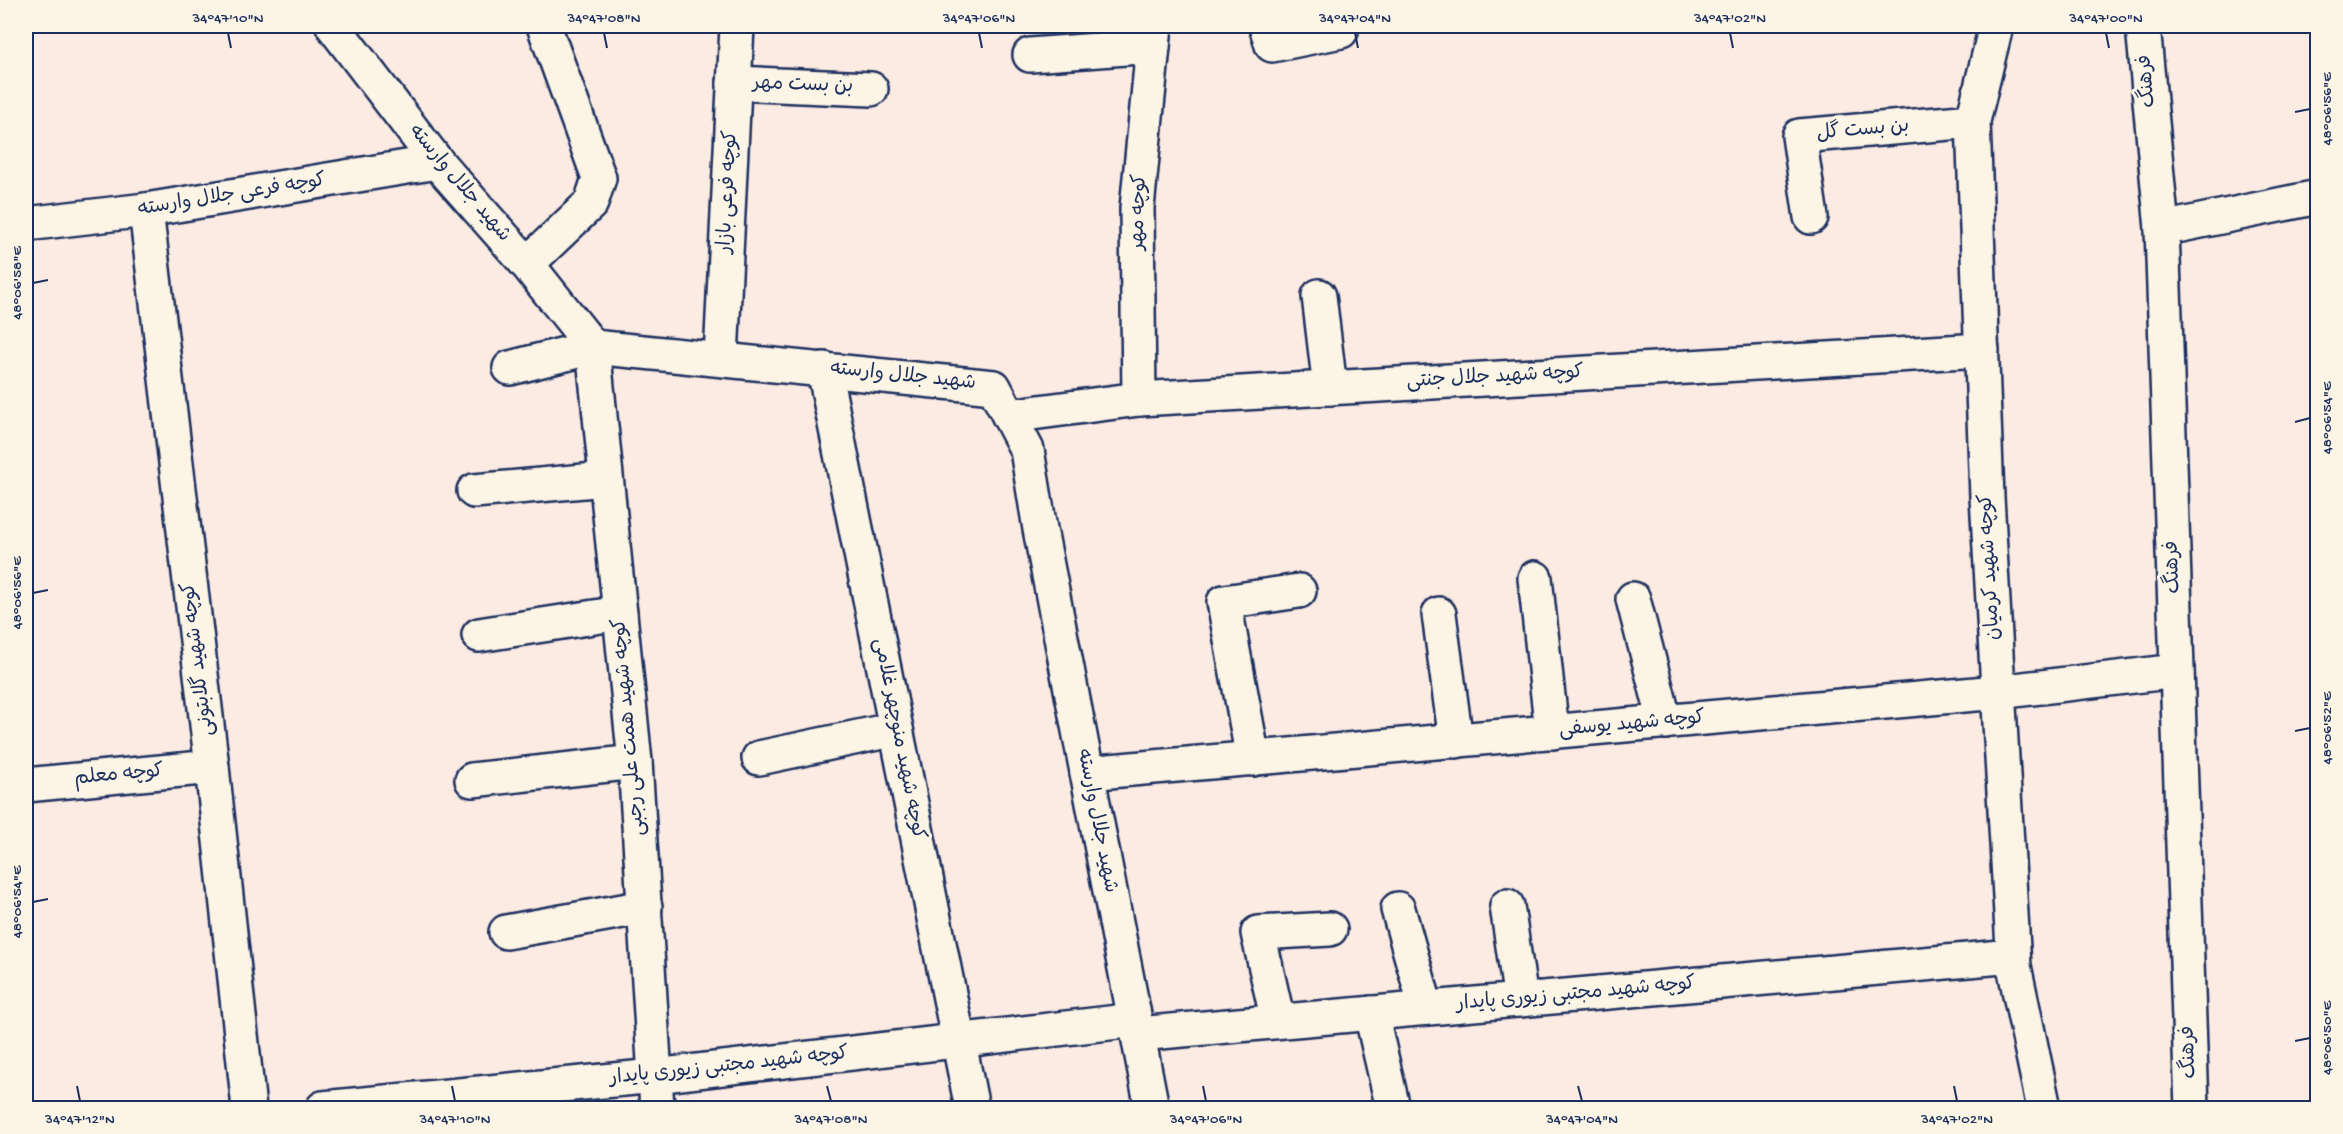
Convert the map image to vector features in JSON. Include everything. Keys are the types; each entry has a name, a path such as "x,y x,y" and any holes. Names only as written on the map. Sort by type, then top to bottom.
{"street":[{"name":"شهید جلال وارسته","path":"333,26 437,162 527,264 593,347 994,387 1027,450 1040,530 1152,1108"},
{"path":"527,264 579,217 591,203 599,178 544,26"},
{"name":"کوچه فرعی بازار","path":"721,358 737,26"},
{"path":"1266,26 1272,45 1341,31"},
{"name":"کوچه شهید کرمیان","path":"1996,26 1973,121 1987,497 2013,956 2044,1108"},
{"name":"فرهنگ","path":"2143,26 2162,229 2192,1108"},
{"path":"1030,55 1154,36"},
{"name":"کوچه مهر","path":"1139,399 1137,208 1154,36"},
{"name":"بن بست مهر","path":"734,83 871,89"},
{"name":"بن بست گل","path":"1811,217 1798,136 1973,121"},
{"name":"کوچه فرعی جلال وارسته","path":"26,224 146,210 437,162"},
{"path":"2162,229 2318,197"},
{"name":"کوچه شهید گلابتونی","path":"146,210 212,767 249,1108"},
{"path":"1319,296 1330,388"},
{"path":"510,368 593,347"},
{"name":"کوچه شهید همت علی رجبی","path":"593,347 635,762 657,1108"},
{"name":"کوچه شهید جلال جنتی","path":"1009,416 1139,399 1982,350"},
{"name":"کوچه شهید منوچهر غلامی","path":"824,369 972,1108"},
{"path":"474,491 606,479"},
{"path":"1535,578 1552,732"},
{"path":"1253,759 1224,602 1299,591"},
{"path":"1633,599 1665,722"},
{"path":"479,635 620,613"},
{"path":"1439,614 1456,741"},
{"name":"کوچه شهید یوسفی","path":"1087,773 1998,692 2177,671"},
{"path":"759,758 896,729"},
{"path":"472,780 635,762"},
{"name":"کوچه معلم","path":"26,785 212,767"},
{"path":"1507,906 1521,1000"},
{"path":"506,932 645,907"},
{"path":"1398,909 1426,1008"},
{"path":"1278,1022 1258,933 1330,928"},
{"name":"کوچه شهید مجتبی زیوری پایدار","path":"323,1108 655,1076 958,1041 1136,1027 1278,1022 2013,956"},
{"path":"1371,1013 1393,1108"}]}
